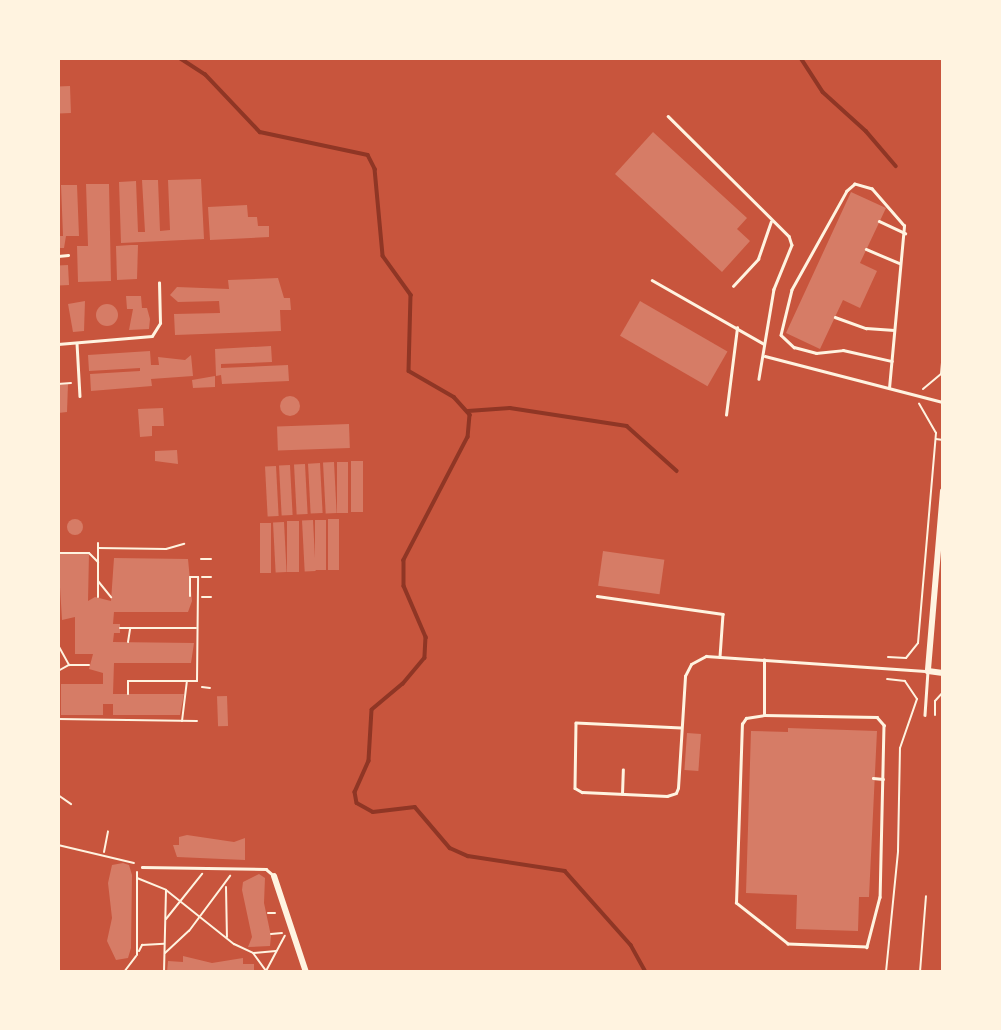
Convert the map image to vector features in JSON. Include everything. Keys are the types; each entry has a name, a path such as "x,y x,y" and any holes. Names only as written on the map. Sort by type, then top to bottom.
{"street":[{"path":"943,491 942,529 928,671 943,673"},
{"path":"274,876 306,972"}],"lane":[{"path":"668,116 771,222 789,236 792,245 774,289 764,344 765,356 759,379"},
{"path":"889,388 892,361 899,263 905,233 901,219 872,189 862,184 850,187 792,290 781,331 785,341 816,353 843,350 892,361"},
{"path":"879,221 905,233"},
{"path":"733,286 758,259 771,222"},
{"path":"866,250 899,263"},
{"path":"58,256 68,256"},
{"path":"652,280 764,344"},
{"path":"58,344 156,333 160,323 159,283"},
{"path":"835,317 855,326 894,330"},
{"path":"726,415 737,328"},
{"path":"77,343 80,396"},
{"path":"765,356 943,402"},
{"path":"597,596 723,614 720,657"},
{"path":"681,728 576,723 575,788 622,794 676,793 687,670 700,657 928,671 925,715"},
{"path":"764,660 764,715"},
{"path":"764,715 877,717 884,725 883,779 880,898 867,947 788,944 736,903 742,724 746,718 764,715"},
{"path":"622,794 624,771"},
{"path":"873,779 883,779"},
{"path":"142,867 266,869 274,876"}],"path":[{"path":"939,58 943,60"},
{"path":"888,657 905,658 918,643 935,439 919,404 923,389 942,374 943,350"},
{"path":"58,384 79,383"},
{"path":"935,439 943,440"},
{"path":"98,543 98,597"},
{"path":"98,548 184,544"},
{"path":"58,553 89,553 98,563"},
{"path":"201,559 211,559"},
{"path":"202,577 211,577"},
{"path":"128,694 128,681 197,681 198,578 190,578 190,596"},
{"path":"98,581 111,597"},
{"path":"202,597 211,597"},
{"path":"120,628 198,628"},
{"path":"128,642 131,628"},
{"path":"58,645 69,665"},
{"path":"58,671 69,665 89,666"},
{"path":"886,972 898,851 900,748 915,714 916,695 905,681 887,679"},
{"path":"182,721 188,681"},
{"path":"202,688 211,688"},
{"path":"935,715 935,701 943,692"},
{"path":"58,719 197,721"},
{"path":"58,795 71,804"},
{"path":"58,808 58,871"},
{"path":"103,853 108,831"},
{"path":"58,845 103,853 137,864 137,955"},
{"path":"166,920 207,868"},
{"path":"228,939 226,886 231,871"},
{"path":"131,877 166,890 182,900 228,939 253,953 266,972 287,934 271,934"},
{"path":"165,953 226,886"},
{"path":"164,972 166,890"},
{"path":"920,972 926,896"},
{"path":"131,900 137,899"},
{"path":"268,913 280,913"},
{"path":"131,924 137,924"},
{"path":"124,972 142,945 165,944"},
{"path":"131,946 137,946"},
{"path":"253,953 277,951"}],"building":[{"path":"58,86 70,86 71,113 59,113"},
{"path":"653,132 747,218 737,229 750,241 722,272 615,174"},
{"path":"201,179 204,239 121,243 119,182 136,181 138,232 145,232 142,180 158,180 160,231 170,230 168,180"},
{"path":"86,184 109,184 111,281 78,282 77,246 88,246"},
{"path":"61,185 77,185 79,236 66,236 64,248 58,248 58,236 63,236"},
{"path":"851,192 886,208 860,263 877,271 860,308 843,300 820,349 786,333"},
{"path":"247,205 248,217 257,217 258,226 269,226 269,237 210,240 208,207"},
{"path":"138,245 137,279 117,280 116,246"},
{"path":"68,265 69,285 59,285 58,266"},
{"path":"278,278 284,298 290,298 291,310 280,310 281,331 175,335 174,314 220,313 219,301 178,302 170,295 177,287 229,289 228,280"},
{"path":"126,296 141,296 142,308 147,308 150,319 149,329 129,330 133,309 127,309"},
{"path":"85,301 84,331 73,332 68,304"},
{"path":"640,301 727,352 707,386 620,336"},
{"path":"107,304 115,307 118,315 115,323 107,326 99,323 96,315 99,307"},
{"path":"271,346 272,362 221,364 221,368 288,365 289,381 222,384 221,375 216,376 215,349"},
{"path":"150,351 151,365 159,365 158,357 185,360 191,355 193,376 151,379 152,386 91,391 90,374 140,371 140,368 89,371 88,355"},
{"path":"215,376 215,387 193,388 192,380"},
{"path":"68,384 67,412 58,413 58,385"},
{"path":"286,396 294,396 300,406 294,416 286,416 280,410 280,402"},
{"path":"163,408 164,426 152,426 152,436 140,437 138,409"},
{"path":"349,424 350,448 278,450 277,427"},
{"path":"177,450 178,464 155,461 155,451"},
{"path":"351,461 363,461 363,512 351,512"},
{"path":"334,462 337,513 326,514 323,463"},
{"path":"337,462 348,462 348,513 337,513"},
{"path":"320,463 323,513 311,514 308,464"},
{"path":"305,464 308,514 297,515 294,465"},
{"path":"290,465 293,515 282,516 279,466"},
{"path":"276,466 279,516 268,517 265,467"},
{"path":"72,519 78,519 83,527 81,533 72,535 67,530 67,524"},
{"path":"328,519 339,519 339,570 328,570"},
{"path":"313,520 316,571 305,572 302,521"},
{"path":"313,520 316,571 305,572 302,521"},
{"path":"287,521 299,521 299,572 287,572"},
{"path":"284,522 287,572 276,573 273,523"},
{"path":"260,523 271,523 271,573 260,573"},
{"path":"603,551 664,560 660,594 598,586"},
{"path":"58,554 89,554 88,601 95,597 111,601 114,558 188,559 192,601 188,612 114,612 113,624 120,624 120,633 114,633 113,642 194,643 191,663 114,663 113,694 184,694 180,715 113,715 113,704 103,704 103,715 61,715 61,684 103,684 103,673 89,669 93,654 75,654 75,617 62,620"},
{"path":"217,696 227,696 228,726 218,726"},
{"path":"788,728 877,731 869,897 859,897 858,931 796,929 797,895 746,893 751,731 788,732"},
{"path":"687,733 701,734 698,771 684,770"},
{"path":"187,835 234,842 245,838 245,860 177,857 173,845 179,845 179,837"},
{"path":"112,865 129,865 132,875 131,948 128,958 116,960 107,941 112,918 108,883"},
{"path":"259,874 265,878 264,903 271,936 270,946 248,947 252,937 242,890 243,882"},
{"path":"183,956 212,963 243,958 243,964 254,964 254,972 167,972 168,961 183,962"}],"waterway":[{"path":"180,58 205,74 260,132 368,155 375,169 383,256 411,295 409,371 454,397 470,415 468,437 404,560 404,586 426,637 425,658 403,684 372,710 369,761 355,792 357,803 373,812 415,807 450,848 468,856 565,871 631,945 646,972"},
{"path":"801,58 823,92 866,131 896,166"},
{"path":"468,411 510,408 627,426 677,471"}]}
